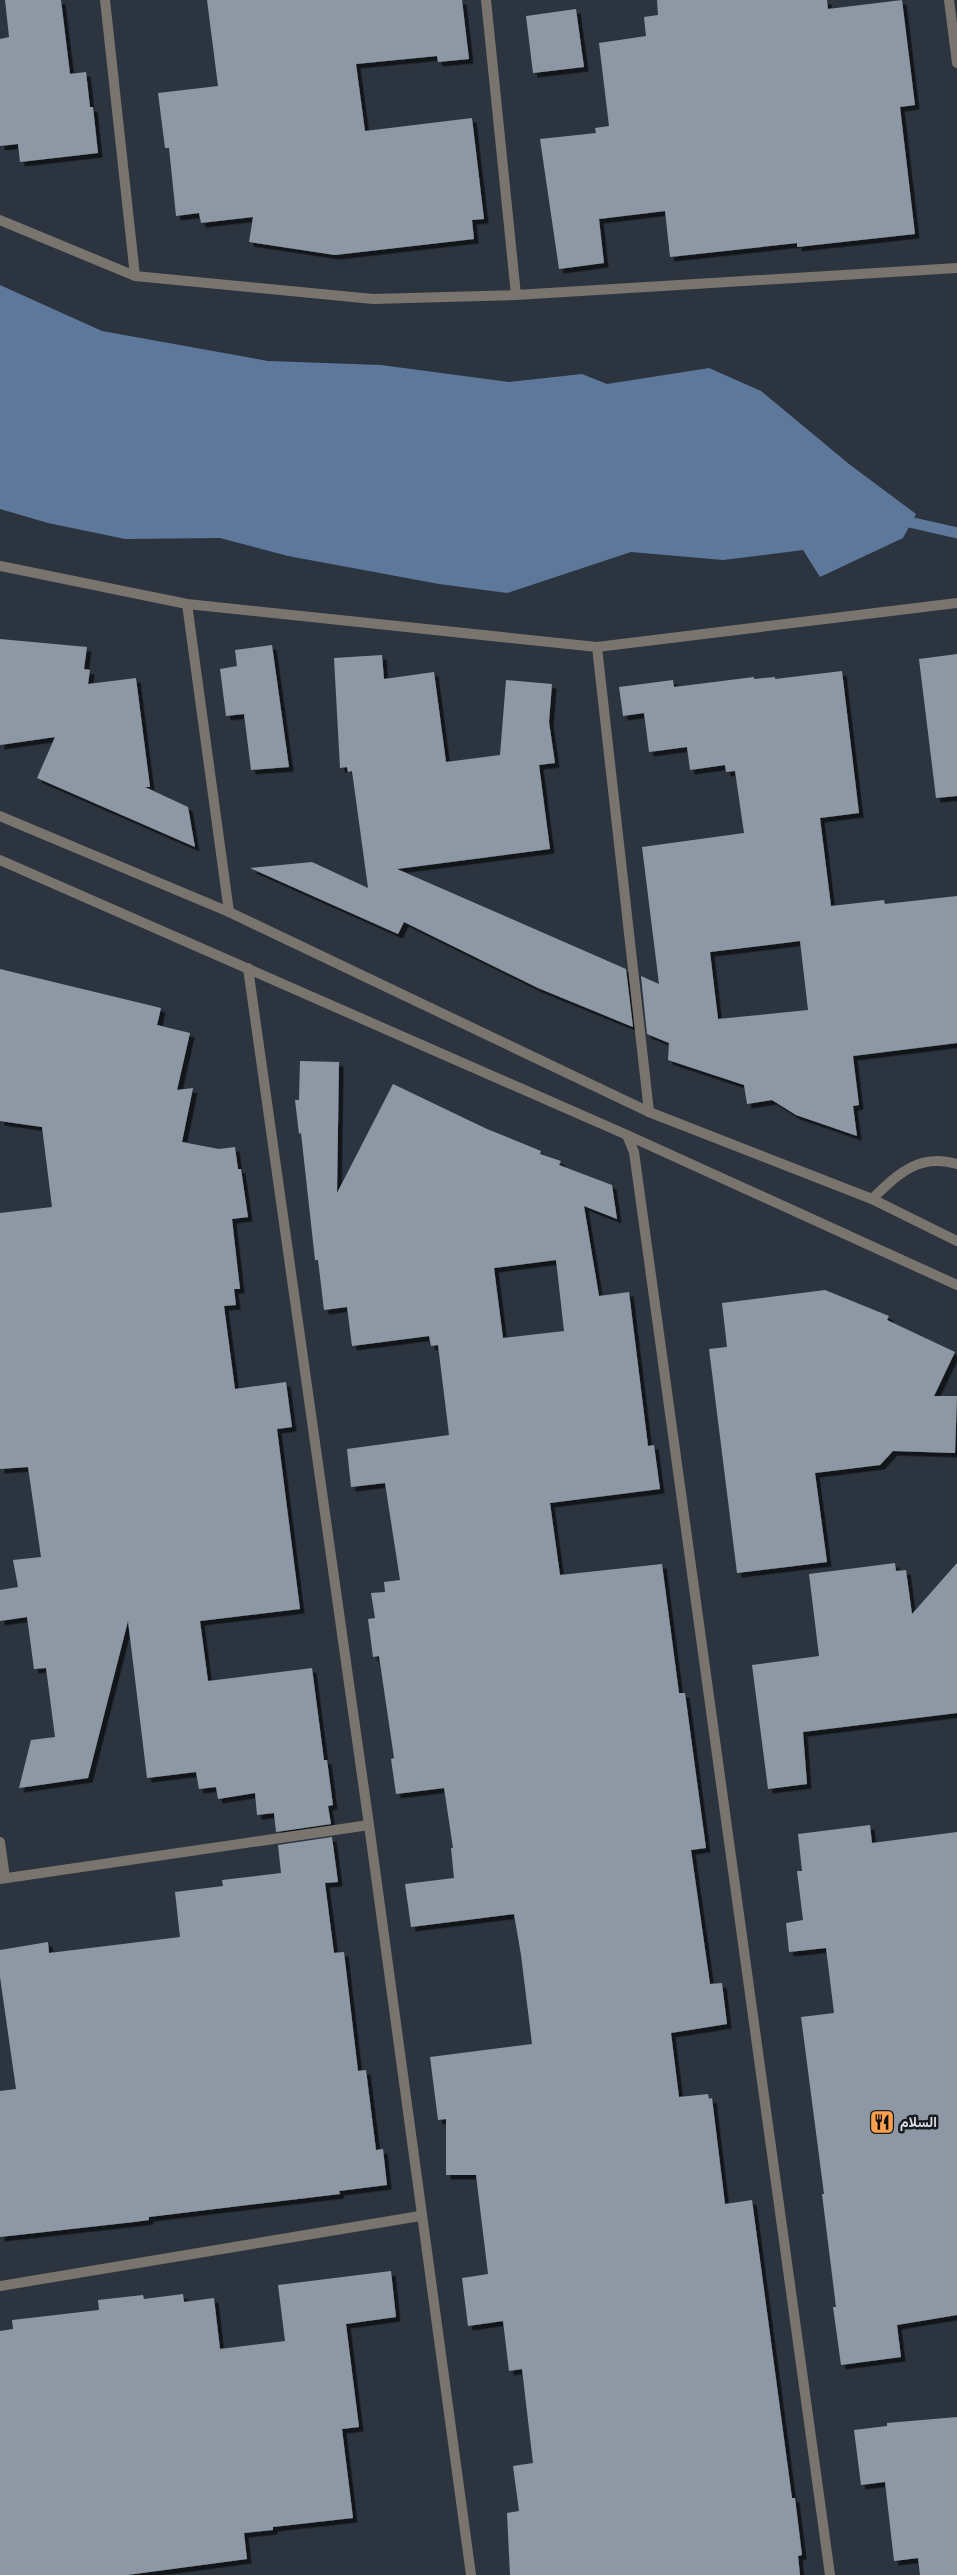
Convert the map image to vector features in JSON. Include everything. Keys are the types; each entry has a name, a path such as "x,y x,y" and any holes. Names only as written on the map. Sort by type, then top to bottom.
{"street":[{"path":"105,0 135,276"},
{"path":"486,0 516,295"},
{"path":"949,0 957,63"},
{"path":"0,220 135,276 373,299 516,295 957,268"},
{"path":"0,566 187,604 597,647 957,603"},
{"path":"187,604 228,912"},
{"path":"597,647 649,1112"},
{"path":"0,816 228,912 649,1112 872,1199 957,1240"},
{"path":"0,860 628,1135 957,1285"},
{"path":"248,968 369,1825 420,2216 470,2575"},
{"path":"628,1135 634,1152 830,2575"},
{"path":"872,1199 896,1176 920,1162 940,1159 957,1164"},
{"path":"0,1842 2,1879 369,1825"},
{"path":"0,2286 420,2216"}],"water":[{"path":"0,285 102,331 268,361 381,365 509,382 582,374 607,384 709,368 761,391 849,464 916,514 903,538 820,577 803,550 723,560 631,552 507,593 439,584 288,556 220,538 125,539 48,523 0,509"}],"building":[{"path":"5,0 61,0 70,74 86,72 90,107 93,107 98,153 20,162 18,144 0,146 0,39 9,37"},
{"path":"207,0 462,0 469,59 438,62 437,56 356,64 365,131 472,118 484,219 472,220 474,239 335,255 249,242 253,217 201,223 199,213 176,216 169,148 165,148 158,93 218,86"},
{"path":"657,0 827,0 828,9 902,0 915,105 900,107 915,234 797,247 797,243 670,257 665,211 599,219 604,263 559,269 540,139 596,133 595,128 609,126 599,43 646,36 644,17 658,15"},
{"path":"576,9 584,67 533,73 526,16"},
{"path":"0,639 87,647 84,669 90,670 88,684 136,678 150,787 145,787 188,807 195,847 37,778 55,737 0,745"},
{"path":"272,645 289,767 251,770 244,714 226,716 220,669 237,666 235,650"},
{"path":"957,654 957,796 936,798 919,659"},
{"path":"382,655 384,679 434,672 446,762 500,755 506,680 552,684 549,722 555,763 539,765 550,849 397,869 626,969 633,1027 538,988 404,922 398,934 250,868 312,862 368,888 352,771 348,772 347,767 340,768 334,658"},
{"path":"842,671 859,813 820,818 831,906 884,900 885,904 957,896 957,1043 853,1056 859,1105 853,1106 857,1136 796,1115 772,1100 747,1104 744,1085 668,1060 669,1043 647,1034 641,976 659,984 642,847 744,833 735,771 726,772 725,765 690,770 687,747 649,752 644,713 623,716 619,687 673,680 674,687 754,677 754,679 775,677 775,679","holes":["800,941 808,1010 718,1019 710,952"]},
{"path":"0,969 161,1008 157,1025 190,1033 177,1090 193,1088 182,1142 219,1149 235,1147 238,1169 241,1169 248,1217 232,1219 240,1289 234,1289 236,1305 224,1306 235,1389 286,1382 292,1427 277,1429 300,1609 200,1621 208,1681 312,1668 324,1760 327,1760 333,1805 328,1806 331,1824 276,1832 274,1813 257,1815 255,1793 218,1799 216,1787 199,1789 196,1772 147,1778 128,1621 88,1778 19,1788 31,1740 55,1737 46,1668 34,1669 27,1617 0,1621 0,1590 18,1587 13,1560 41,1557 28,1467 0,1469 0,1213 52,1207 42,1127 0,1121"},
{"path":"300,1061 339,1062 337,1193 393,1084 487,1129 541,1151 540,1154 561,1161 559,1165 612,1185 617,1219 584,1206 599,1296 629,1292 648,1446 654,1445 660,1489 550,1503 560,1575 662,1564 679,1693 685,1693 706,1848 691,1850 710,1984 722,1983 727,2024 671,2033 679,2097 708,2094 709,2099 712,2098 725,2204 752,2200 792,2498 795,2498 802,2555 798,2556 800,2575 510,2575 507,2513 519,2511 513,2466 533,2463 522,2369 509,2371 503,2321 468,2326 462,2278 488,2274 476,2175 446,2175 446,2119 438,2120 430,2057 532,2044 521,1955 514,1914 411,1927 405,1884 454,1878 451,1848 453,1848 444,1788 396,1794 391,1759 394,1758 379,1656 373,1657 368,1619 375,1618 371,1593 385,1592 384,1582 400,1580 385,1483 351,1487 347,1449 449,1435 438,1345 431,1346 429,1336 352,1346 347,1307 324,1310 318,1260 315,1260 301,1133 299,1134 295,1100 299,1100","holes":["556,1260 564,1331 503,1338 494,1268"]},
{"path":"825,1290 889,1316 887,1320 955,1352 934,1396 957,1396 955,1453 893,1451 880,1465 815,1473 827,1562 737,1573 709,1349 727,1347 722,1303"},
{"path":"895,1563 896,1571 906,1570 912,1614 957,1563 957,1713 803,1732 807,1784 768,1789 752,1665 819,1656 809,1574"},
{"path":"870,1825 872,1843 957,1832 957,2315 897,2325 901,2357 841,2365 833,2307 836,2307 822,2194 824,2194 801,2017 834,2013 826,1948 789,1952 786,1923 803,1920 797,1871 802,1871 798,1834"},
{"path":"332,1837 338,1882 325,1883 334,1953 344,1952 358,2071 366,2070 376,2150 383,2149 387,2185 339,2191 340,2194 149,2217 149,2220 0,2237 0,2091 16,2089 0,1977 0,1950 48,1942 49,1953 180,1937 175,1892 223,1886 222,1880 281,1873 278,1845"},
{"path":"391,2271 396,2317 346,2324 359,2427 342,2429 353,2518 273,2527 273,2530 244,2533 247,2559 127,2575 0,2575 0,2331 13,2329 12,2320 99,2310 98,2300 143,2295 144,2299 183,2294 184,2302 214,2298 220,2349 285,2341 278,2285"},
{"path":"957,2417 957,2575 920,2575 918,2558 894,2561 885,2482 861,2485 854,2430 887,2426 887,2423"}],"waterway":[{"path":"896,519 957,533"}],"place":[{"name":"السلام","path":"882,2122"}]}
